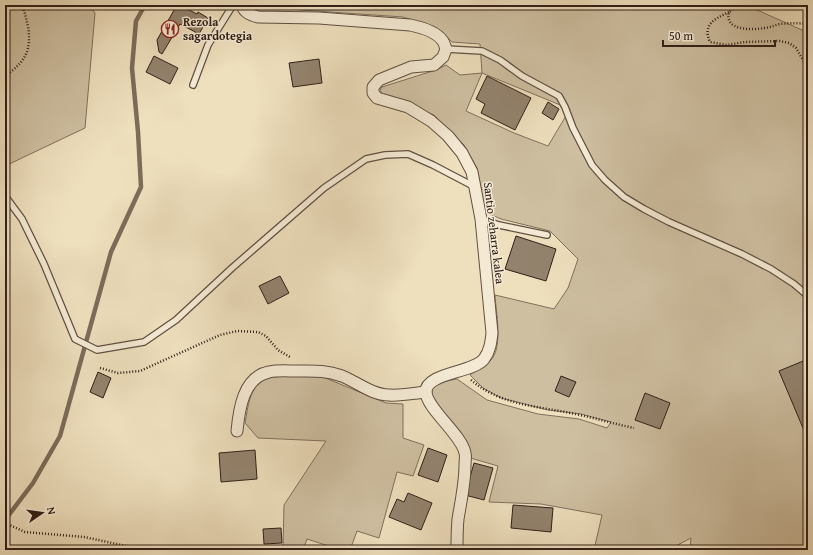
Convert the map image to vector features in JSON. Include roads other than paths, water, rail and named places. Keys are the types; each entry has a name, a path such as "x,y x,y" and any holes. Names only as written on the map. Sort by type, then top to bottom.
{"street":[{"path":"242,5 250,15 258,17 319,18 410,25 424,28 442,40 446,49"},
{"name":"Santio zeharra kalea","path":"426,392 428,384 433,379 475,366 484,359 490,347 492,333 481,219 476,187 472,172 462,153 448,136 431,121 408,107 377,98 373,93 373,87 379,80 411,67 434,65 443,57 446,49"},
{"path":"237,431 238,411 247,387 256,378 268,372 284,370 326,371 344,376 371,391 388,396 426,392 429,402 460,443 465,452 465,468 458,520 457,550"}],"lane":[{"path":"193,85 208,45 233,5"},
{"path":"446,49 482,51 500,60 522,76 559,96 566,107 573,128 592,165 605,180 624,197 669,222 742,254 777,273 794,284 808,296"},
{"path":"5,196 22,219 44,264 75,339 97,350 144,342 176,320 232,268 324,188 366,159 385,155 408,154 476,187"},
{"path":"481,219 498,225 547,234"}],"waterway":[{"path":"5,520 33,483 60,436 111,252 141,187 132,68 136,21 145,5"}],"place":[{"name":"Rezola sagardotegia","path":"170,29"}]}
